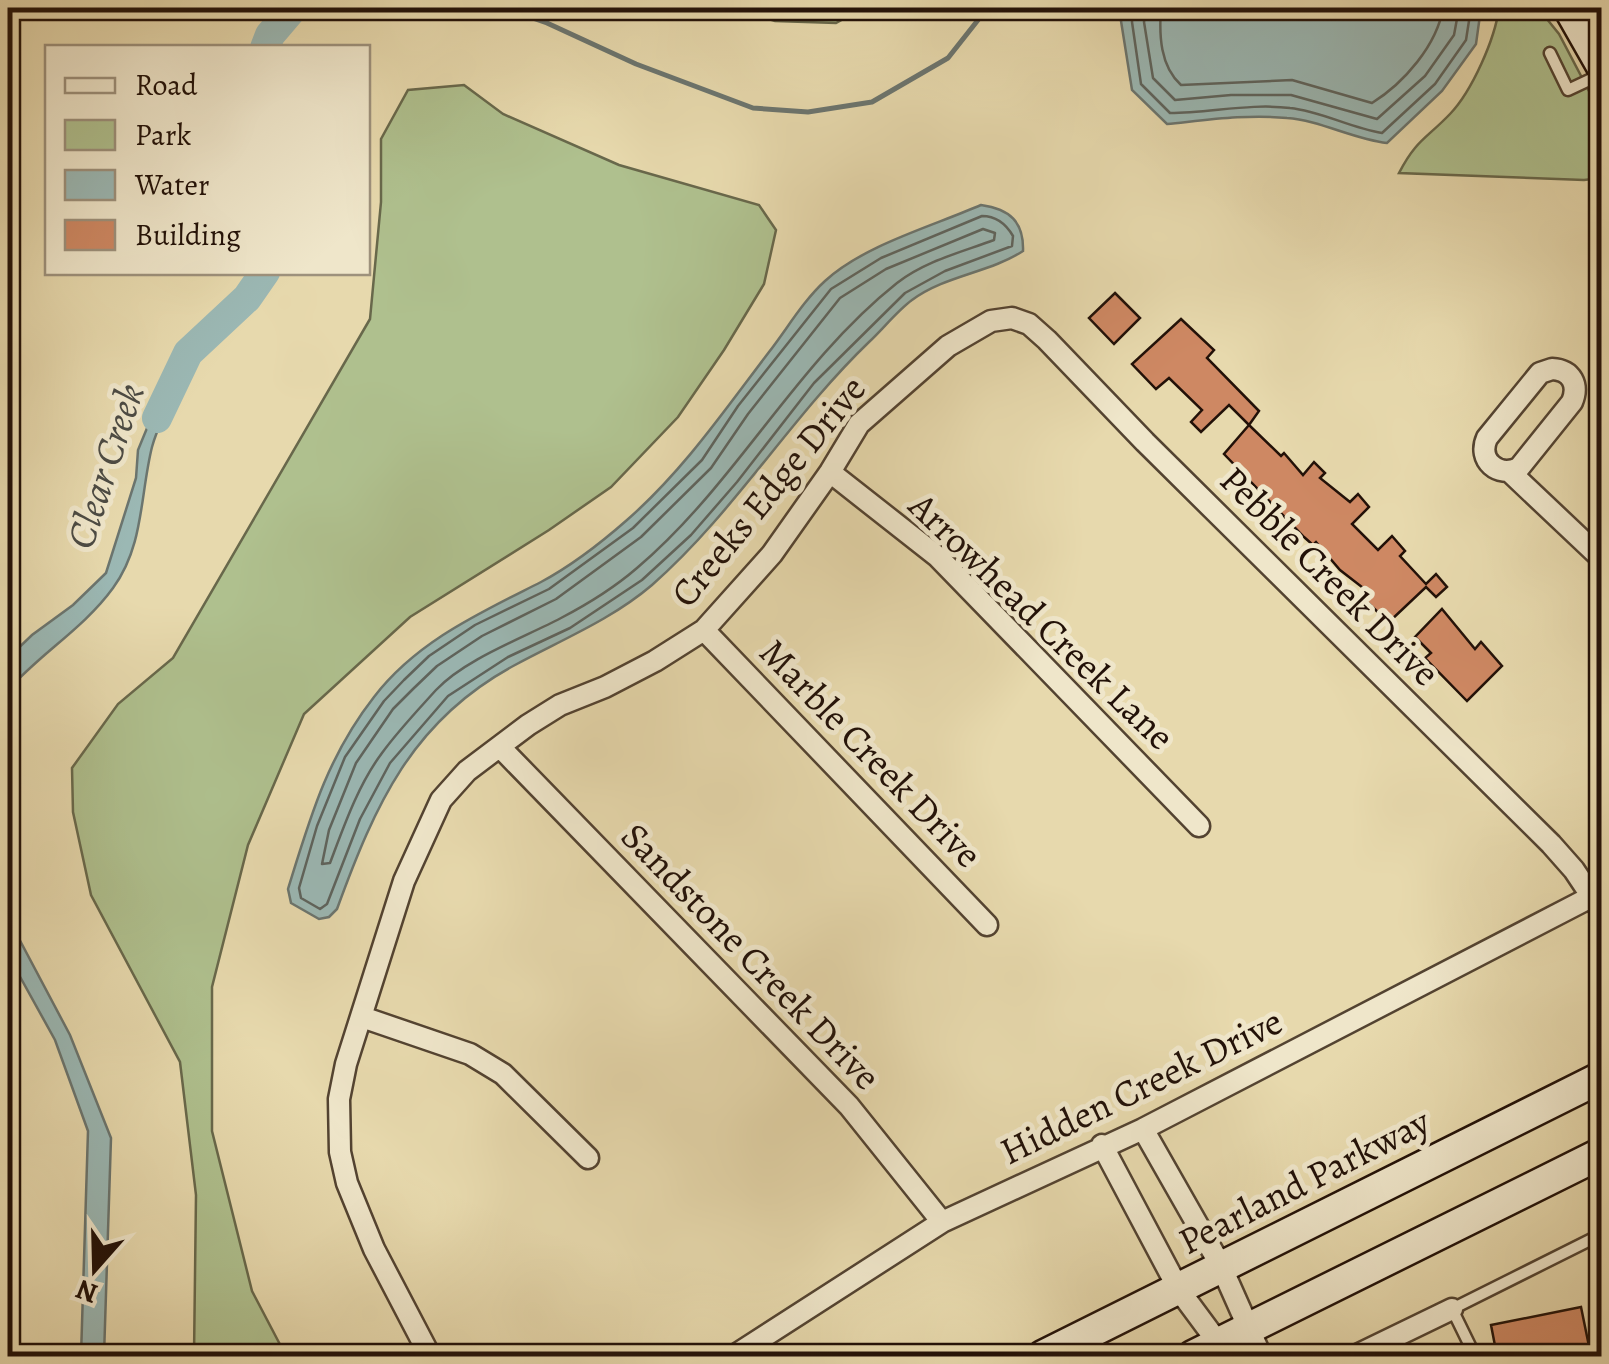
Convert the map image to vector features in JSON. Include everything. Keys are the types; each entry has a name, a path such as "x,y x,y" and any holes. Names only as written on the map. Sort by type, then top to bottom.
{"main road":[{"path":"1569,8 1602,66"},
{"name":"Pearland Parkway","path":"1043,1356 1602,1076"},
{"path":"1214,1352 1255,1343 1602,1154"}],"street":[{"name":"Pebble Creek Drive","path":"991,321 1012,318 1038,332 1551,844 1596,904"},
{"name":"Creeks Edge Drive","path":"430,1356 374,1249 347,1184 340,1152 339,1099 346,1064 423,832 441,800 467,771 560,705 655,661 704,630 772,554 860,424 948,346 991,321"},
{"path":"1510,472 1519,468 1572,402 1575,383 1561,370 1540,373 1486,438 1484,458 1490,465 1510,472 1602,560"},
{"name":"Arrowhead Creek Lane","path":"830,472 938,556 1199,826"},
{"name":"Marble Creek Drive","path":"704,630 987,925"},
{"name":"Sandstone Creek Drive","path":"500,748 850,1106 942,1222"},
{"name":"Hidden Creek Drive","path":"734,1356 942,1222 1143,1129 1596,904"},
{"path":"362,1017 470,1054 503,1074 588,1158"},
{"path":"1143,1129 1221,1266 1255,1343"},
{"path":"1102,1145 1214,1352"},
{"path":"1356,1356 1452,1309"}],"lane":[{"path":"1550,53 1568,90 1602,74"},
{"path":"1475,1356 1452,1309 1602,1234"}],"green space":[{"path":"734,8 863,8 836,23 775,21"},
{"path":"1499,8 1538,8 1559,34 1601,114 1601,178 1399,173 1416,146 1450,114 1474,79 1488,49"},
{"path":"464,85 503,114 619,165 759,205 776,230 764,284 724,350 678,417 611,487 410,617 304,714 248,845 212,987 212,1131 252,1291 286,1356 194,1356 196,1195 180,1062 91,895 73,812 72,768 118,704 173,658 370,319 381,202 381,139 408,90"}],"water":[{"path":"1124,8 1481,8 1476,44 1442,91 1387,143 1287,118 1242,117 1167,124 1132,90 1121,21"},
{"path":"981,205 1000,210 1013,219 1021,232 1023,251 939,285 906,304 840,371 709,527 652,585 603,619 479,687 423,739 383,801 337,909 329,917 319,919 291,903 288,889 332,765 358,720 391,677 430,644 473,617 564,569 627,520 685,461 802,306 841,268 900,237"},
{"path":"168,377 177,382 152,447 136,538 123,572 89,616 8,690 8,658 106,573 136,478 138,450"},
{"path":"8,910 16,933 70,1035 111,1138 104,1356 81,1356 88,1131 55,1040 8,955"}],"building":[{"path":"1115,293 1140,318 1114,344 1089,318"},
{"path":"1181,319 1214,350 1207,358 1259,411 1249,425 1229,405 1201,432 1191,422 1202,410 1169,378 1156,389 1132,364"},
{"path":"1249,425 1281,456 1284,453 1303,475 1314,462 1325,473 1320,478 1350,502 1358,494 1369,507 1352,524 1378,550 1392,536 1405,551 1400,556 1426,584 1436,574 1447,587 1436,597 1426,587 1389,622 1365,600 1371,594 1340,570 1316,542 1313,545 1304,537 1224,454"},
{"path":"1442,609 1475,649 1481,642 1502,666 1467,701 1425,658 1431,653 1415,637"},
{"path":"1581,1307 1591,1356 1497,1356 1491,1325"}],"waterway":[{"name":"Clear Creek","path":"266,45 293,8"},
{"path":"504,8 753,108 808,112 872,102 948,58 978,20 982,8"},
{"name":"Clear Creek","path":"157,418 188,353 247,298 263,275"}]}
